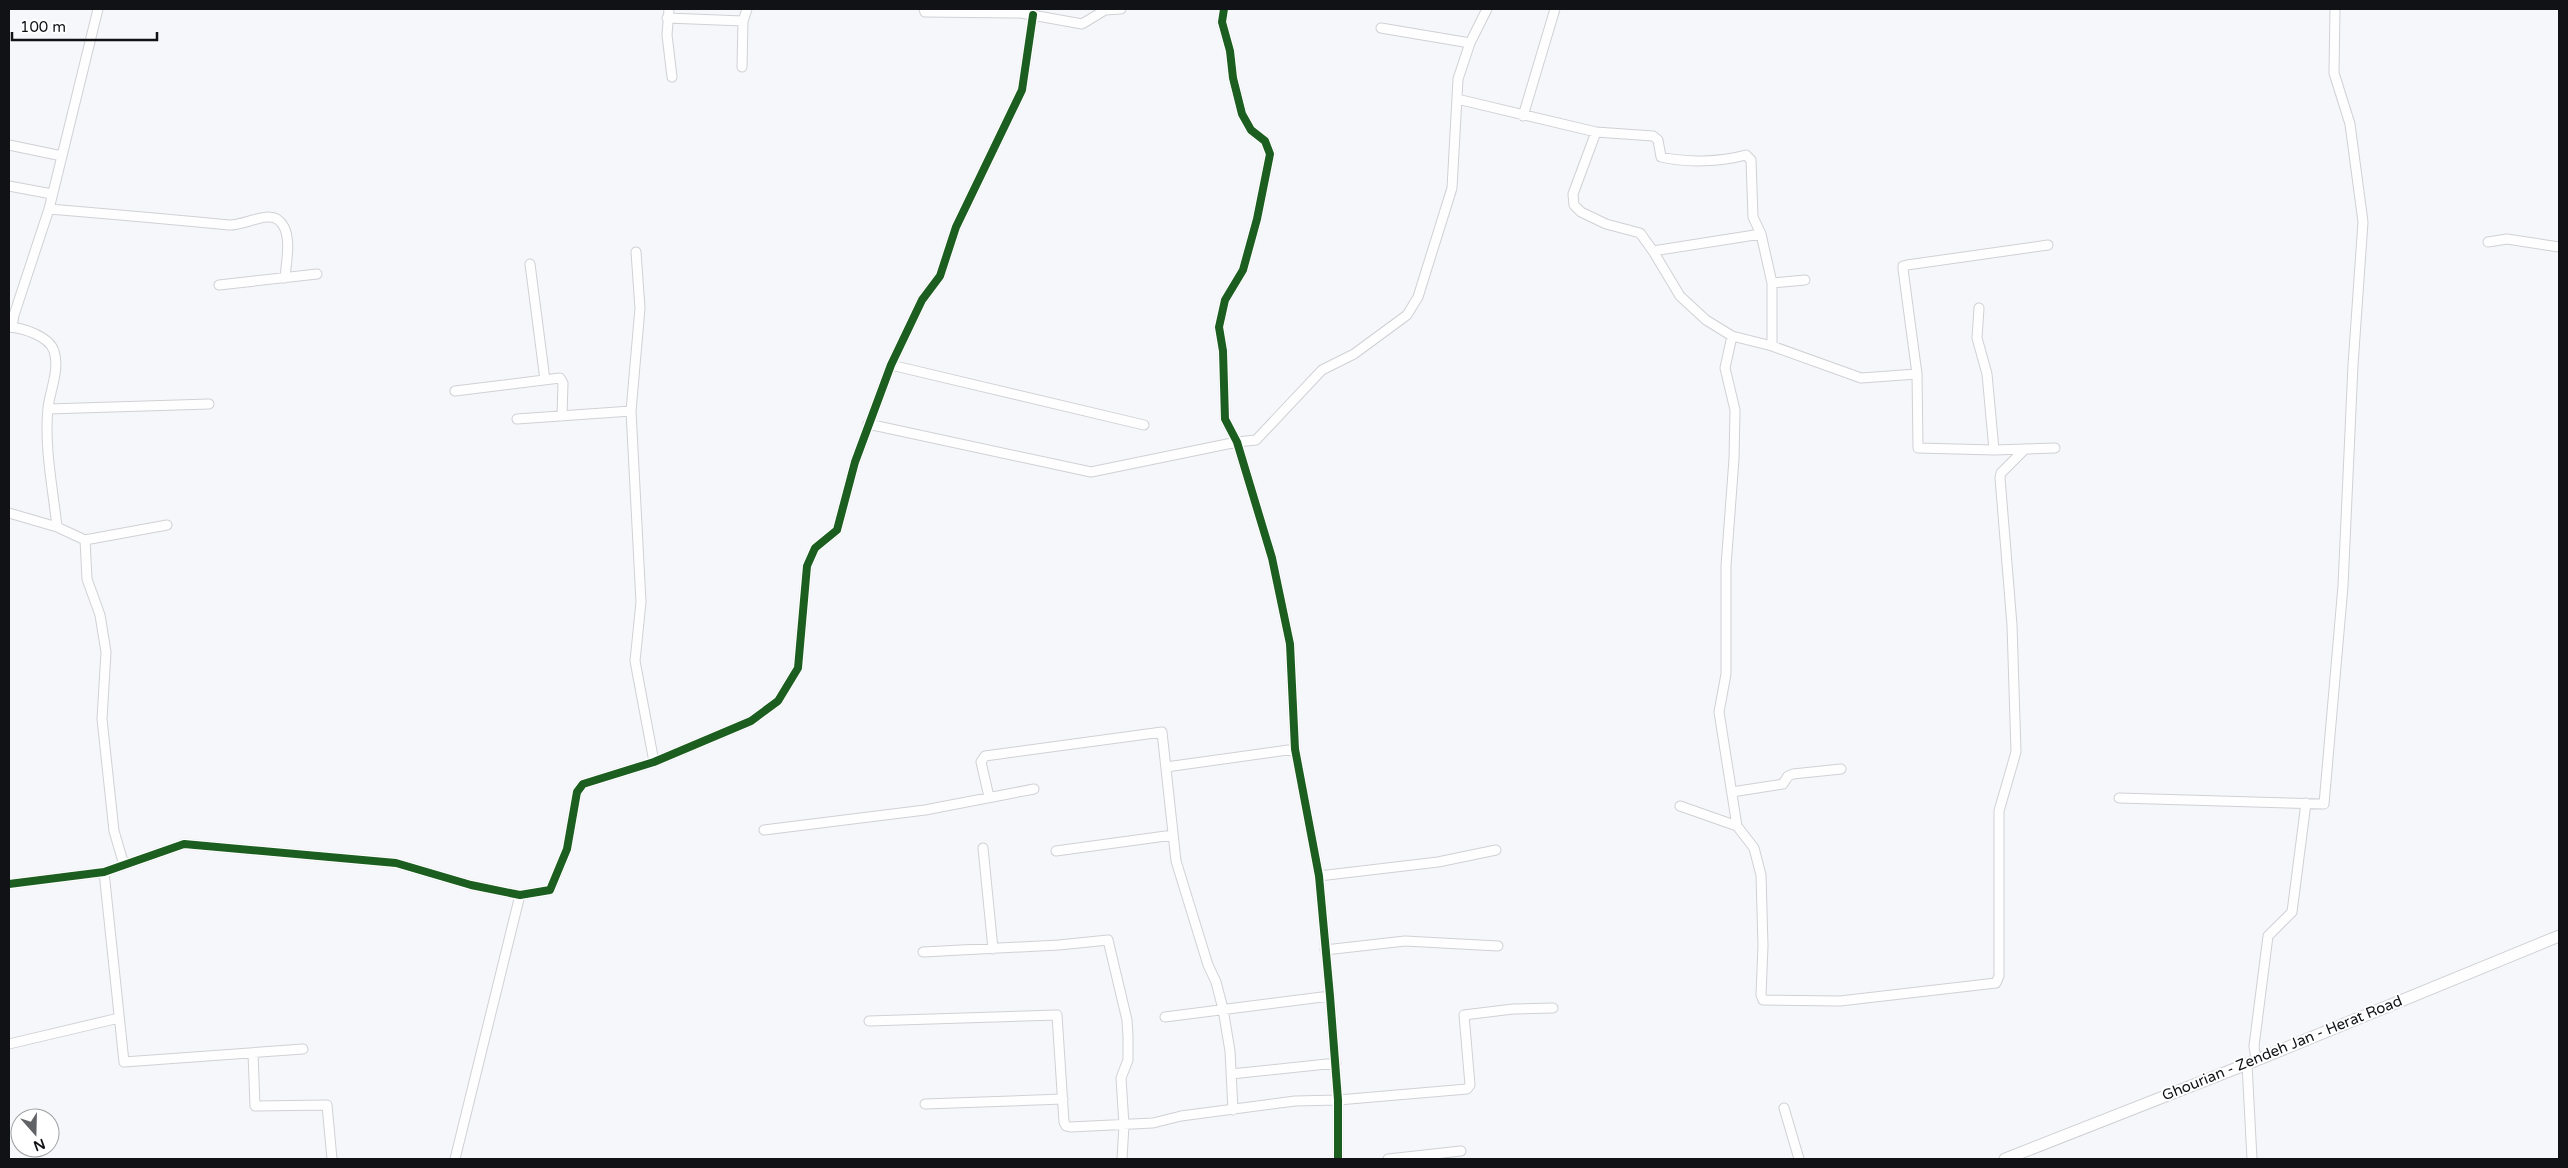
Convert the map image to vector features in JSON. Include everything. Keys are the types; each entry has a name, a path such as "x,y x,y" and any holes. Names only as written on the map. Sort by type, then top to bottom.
{"main road":[{"name":"Ghourian - Zendeh Jan - Herat Road","path":"2005,1159 2251,1062 2559,936"}],"street":[{"path":"57,527 48,409 55,373 54,352 48,342 35,334 10,327 49,209 98,9"},
{"path":"742,66 742,21 747,9"},
{"path":"924,9 924,12 1021,11 1082,24 1105,10 1121,9"},
{"path":"1224,9 1222,22 1230,51 1233,78 1242,114 1252,130 1265,141 1270,154 1257,220 1243,270 1224,300 1219,326 1223,351 1225,419 1237,442 1272,558 1290,644 1295,749 1319,876 1336,1063 1338,1159"},
{"path":"868,424 1091,472 1237,442 1256,440 1322,370 1354,354 1407,315 1418,297 1434,252 1452,188 1458,79 1470,43 1488,9"},
{"path":"1523,116 1555,9"},
{"path":"2119,798 2324,804 2343,586 2353,365 2363,222 2350,124 2334,73 2335,9"},
{"path":"672,77 668,13 742,21"},
{"path":"9,884 104,872 184,844 396,863 472,885 520,895 550,890 567,849 577,792 583,784 654,762 751,721 778,701 798,668 807,566 815,548 837,530 855,462 891,365 922,300 940,276 956,227 1022,90 1033,15"},
{"path":"1381,28 1470,43"},
{"path":"1457,99 1596,132 1653,136 1658,140 1661,157 1676,160 1732,158 1746,155 1751,160 1753,217 1761,234 1772,283 1772,346"},
{"path":"1596,132 1573,194 1574,204 1581,212 1606,224 1640,233 1654,251 1680,296 1706,320 1732,336 1772,346 1861,378 1917,374"},
{"path":"9,145 62,156"},
{"path":"9,186 52,194"},
{"path":"49,209 233,225 276,218 282,223 288,239 285,278"},
{"path":"1654,251 1761,234"},
{"path":"2488,242 2507,238 2559,247"},
{"path":"2048,245 1903,266 1917,374 1918,448 1994,450 2056,448"},
{"path":"636,252 640,308 631,411 641,602 635,661 654,762"},
{"path":"530,264 545,380"},
{"path":"219,285 317,274"},
{"path":"1772,283 1805,280"},
{"path":"1979,308 1977,338 1986,374 1994,450"},
{"path":"1732,336 1725,368 1735,410 1734,459 1726,566 1726,674 1719,712 1737,826 1754,848 1761,875 1763,1000 1840,1000 1996,983 1999,976 2000,937 1999,811 2016,752 2012,625 2000,478 2001,473 2026,449"},
{"path":"891,365 1144,425"},
{"path":"454,391 545,380 562,380 562,416"},
{"path":"48,409 209,404"},
{"path":"517,419 631,411"},
{"path":"9,513 57,527 85,540 167,525"},
{"path":"85,540 87,579 100,615 106,652 102,719 114,831 124,865"},
{"path":"989,797 981,762 985,756 1158,731 1163,735 1173,835 1180,875 1208,965 1216,982 1223,1010 1230,1051 1233,1110"},
{"path":"1166,767 1295,749"},
{"path":"1732,792 1783,784 1788,776 1794,774 1841,769"},
{"path":"764,830 925,810 1034,789"},
{"path":"2252,1159 2251,1062 2268,936 2292,912 2306,803"},
{"path":"1680,806 1737,826"},
{"path":"1056,851 1173,835"},
{"path":"983,848 993,949"},
{"path":"1319,876 1438,862 1496,850"},
{"path":"104,872 124,1062 303,1049"},
{"path":"455,1159 520,895"},
{"path":"923,952 993,949 1108,940 1127,1020 1128,1060 1121,1078 1124,1125 1122,1159"},
{"path":"1325,950 1405,941 1498,946"},
{"path":"1165,1017 1330,996"},
{"path":"869,1021 1054,1014 1058,1019 1066,1126 1124,1125 1154,1123 1182,1116 1295,1101 1338,1100 1467,1089 1470,1085 1464,1015 1554,1008"},
{"path":"9,1044 119,1018"},
{"path":"253,1053 255,1106 327,1105 332,1159"},
{"path":"1231,1074 1336,1063"},
{"path":"925,1104 1063,1099"},
{"path":"1784,1108 1799,1159"},
{"path":"1388,1159 1461,1151"}],"cycle path":[{"path":"1224,9 1222,22 1230,51 1233,78 1242,114 1251,130 1265,141 1270,154 1257,219 1243,270 1225,300 1219,327 1223,351 1225,419 1237,442 1272,558 1290,644 1295,749 1319,876 1338,1100 1338,1159"},
{"path":"9,884 104,872 184,844 396,863 471,885 520,895 550,890 567,849 577,792 583,784 654,762 751,721 778,701 798,668 807,566 815,548 837,530 855,462 891,365 922,300 940,276 956,227 1022,90 1033,15"}]}
